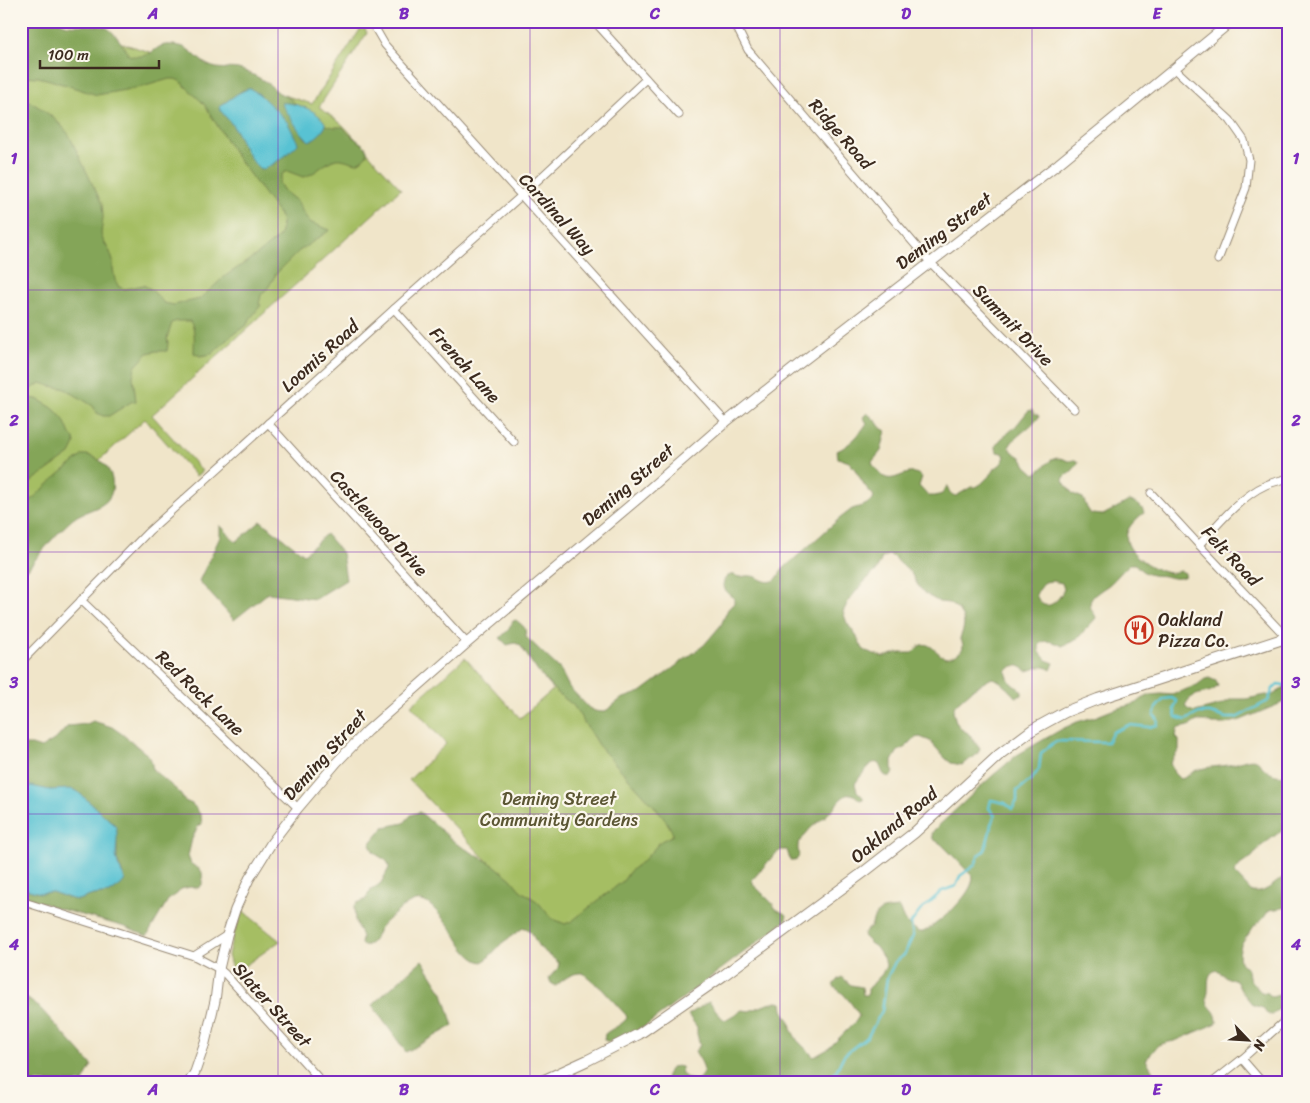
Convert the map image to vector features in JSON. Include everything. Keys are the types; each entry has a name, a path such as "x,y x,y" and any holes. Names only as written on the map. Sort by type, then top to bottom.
{"main road":[{"name":"Oakland Road","path":"540,1082 639,1034 701,991 864,872 914,832 1000,754 1032,730 1065,712 1098,699 1288,638"}],"street":[{"name":"Cardinal Way","path":"371,21 385,45 726,422"},
{"path":"594,21 679,115"},
{"name":"Deming Street","path":"189,1082 195,1072 205,1043 227,935 235,910 249,879 272,842 298,808 366,730 726,422 1058,164 1176,69 1232,21"},
{"name":"Ridge Road","path":"734,22 748,50 930,262"},
{"path":"1176,69 1230,120 1244,140 1250,160 1246,188 1218,260"},
{"name":"Loomis Road","path":"21,662 148,532 521,196 646,79"},
{"name":"Summit Drive","path":"930,262 1074,409"},
{"name":"French Lane","path":"394,309 514,442"},
{"name":"Castlewood Drive","path":"268,423 467,643"},
{"path":"1199,545 1249,495 1266,485 1289,478"},
{"name":"Felt Road","path":"1151,493 1288,638"},
{"name":"Red Rock Lane","path":"81,600 298,808"},
{"name":"Slater Street","path":"21,901 194,956 219,969 322,1082"},
{"path":"194,956 227,935"},
{"path":"1213,1082 1289,1017"},
{"path":"1242,1059 1262,1082"}],"green space":[{"path":"53,20 68,25 107,28 113,32 129,55 142,56 161,46 178,46 187,49 212,67 238,69 251,74 293,101 295,105 281,103 306,139 312,140 326,125 343,127 365,147 367,154 357,163 336,159 328,162 312,174 303,177 287,171 282,174 279,183 284,191 298,202 309,222 330,230 299,251 276,274 268,288 261,295 259,304 261,305 246,326 233,334 212,354 200,356 194,353 194,332 190,321 172,323 167,338 167,351 148,353 135,367 133,377 136,401 131,402 109,416 97,413 93,406 62,388 41,383 28,391 29,398 37,399 51,407 64,420 75,444 70,454 21,489 21,97 48,113 69,135 102,204 101,234 110,252 115,280 119,287 125,289 143,285 151,289 164,303 174,305 200,299 224,277 279,237 282,222 279,214 236,156 204,104 180,81 169,79 142,87 97,95 38,77 21,76 21,21","holes":["251,89 259,94 288,123 297,145 275,163 262,170 250,156 220,106 243,90"]},
{"path":"21,21 53,21 312,104 363,25 367,33 319,107 343,125 401,189 152,415 202,471 196,476 145,419 76,481 21,537"},
{"path":"1032,410 1039,417 1009,447 1021,457 1026,466 1035,474 1054,459 1077,461 1078,464 1064,477 1063,481 1073,494 1083,498 1091,514 1103,515 1129,501 1134,502 1142,508 1144,513 1137,518 1128,530 1128,545 1147,564 1171,573 1181,571 1185,573 1185,576 1175,578 1149,574 1142,571 1135,564 1130,564 1110,584 1093,597 1090,605 1096,618 1076,640 1062,646 1049,641 1040,644 1039,651 1046,660 1054,663 1051,670 1041,667 1027,671 1017,666 1006,671 1010,682 1022,692 1022,695 1017,697 1003,684 992,678 974,688 955,705 953,711 956,722 961,729 968,733 980,749 974,757 962,765 951,763 930,741 920,737 915,738 906,747 898,751 892,761 894,772 891,776 885,776 878,763 871,764 855,784 857,791 863,799 860,800 852,794 844,797 809,830 798,846 799,854 797,859 790,860 787,850 781,850 774,855 752,880 754,885 776,909 787,915 783,923 640,1030 618,1040 608,1042 604,1039 605,1034 625,1021 626,1015 602,989 583,973 572,975 556,986 551,983 549,978 558,968 559,963 539,947 532,934 526,928 523,928 502,943 482,962 476,960 466,951 451,928 435,909 419,901 406,906 381,926 370,944 363,946 361,944 362,937 355,920 354,907 357,903 365,900 370,891 381,883 389,868 388,862 374,852 370,844 384,827 404,823 411,815 419,812 457,844 494,865 511,879 520,890 538,902 551,918 565,924 572,921 623,881 630,871 644,860 661,841 673,835 663,816 598,745 573,705 556,692 538,672 520,645 515,643 507,645 500,638 509,629 513,621 516,620 524,627 526,637 560,669 569,687 589,708 602,712 607,710 621,699 641,692 704,645 721,625 728,609 734,603 734,598 726,592 724,584 728,576 754,576 770,582 774,580 783,569 839,519 852,509 873,500 873,495 854,468 849,462 838,458 837,451 850,443 861,431 867,423 863,417 867,413 886,431 881,451 872,462 884,477 894,478 905,474 916,474 922,477 919,486 928,496 942,494 948,486 950,492 956,496 971,487 981,484 1001,464 1005,457 1003,453 997,452 996,445 1028,411","holes":["889,555 911,573 924,593 939,602 949,603 958,610 964,624 960,638 963,648 959,653 946,658 926,644 918,647 912,653 897,653 883,657 863,649 847,623 843,612 849,600 876,571 882,558","1045,582 1062,583 1064,589 1058,599 1050,605 1042,604 1036,594"]},
{"path":"83,455 99,460 109,470 113,484 109,498 102,505 77,516 69,523 21,576 21,508"},
{"path":"261,521 304,554 326,534 342,553 346,580 315,599 268,593 234,620 199,581 220,537 220,525 236,542"},
{"name":"Deming Street Community Gardens","path":"465,658 520,718 562,682 781,918 640,1019 409,780 446,744 411,705"},
{"path":"1209,678 1216,681 1218,686 1192,697 1185,706 1189,710 1195,712 1218,706 1232,699 1271,696 1289,683 1289,700 1241,720 1225,724 1197,721 1189,726 1179,728 1176,737 1179,740 1179,750 1170,763 1174,773 1180,779 1202,769 1250,759 1257,760 1270,773 1281,776 1289,774 1289,825 1260,847 1234,873 1252,892 1260,892 1282,878 1289,879 1289,907 1269,910 1263,919 1254,926 1241,945 1239,954 1240,962 1248,970 1251,981 1261,992 1268,993 1272,997 1279,995 1287,1000 1275,1013 1270,1015 1263,1008 1253,1005 1236,981 1216,970 1209,979 1207,999 1216,1014 1217,1022 1175,1041 1158,1045 1146,1060 1154,1073 1152,1082 1128,1080 1122,1082 662,1082 666,1079 670,1069 675,1066 681,1067 682,1074 688,1079 697,1080 703,1073 703,1066 695,1051 700,1045 697,1027 688,1015 709,1002 725,1020 742,1010 749,1011 768,1004 782,1003 783,1010 797,1040 814,1057 828,1049 859,1016 847,998 833,985 842,977 851,985 862,987 863,995 867,995 868,989 882,974 886,966 876,947 863,936 871,927 875,916 880,911 899,908 904,920 908,924 919,932 923,932 954,908 971,884 973,877 941,844 933,839 932,834 934,830 1017,755 1062,729 1077,722 1137,703 1150,695 1172,695"},
{"path":"93,721 112,727 149,756 153,770 178,791 185,801 192,804 201,816 202,824 198,826 192,839 188,856 191,864 202,872 202,885 198,888 181,889 168,900 147,936 125,927 57,908 21,895 21,888 40,893 52,892 78,900 93,895 110,893 125,880 117,860 117,846 113,823 76,791 21,787 21,745 32,745 41,748 57,738 68,726 87,724"},
{"path":"243,911 280,941 233,974 228,955"},
{"path":"422,960 443,993 453,1026 406,1052 372,1005"},
{"path":"21,994 40,1008 92,1065 83,1082 21,1082"}],"water":[{"path":"247,89 251,89 259,94 279,113 288,123 298,143 272,165 262,170 253,162 231,123 219,107"},
{"path":"281,103 293,104 313,111 323,120 326,125 325,128 309,141 298,129"},
{"path":"31,786 50,790 70,789 77,791 115,825 117,861 125,880 121,885 110,893 93,895 78,900 52,892 40,893 21,888 21,787"}],"waterway":[{"path":"821,1082 821,1080 834,1075 844,1055 868,1036 882,1011 887,978 895,962 904,955 913,936 911,923 920,911 942,891 956,886 960,876 975,865 979,855 985,850 991,824 995,816 989,808 991,800 1005,803 1012,809 1017,801 1017,791 1032,779 1039,769 1041,753 1056,741 1107,742 1113,732 1129,725 1149,727 1157,725 1158,720 1154,715 1156,708 1164,699 1172,698 1177,701 1174,709 1176,717 1186,720 1199,713 1236,718 1268,701 1273,689 1278,684 1289,686"}],"place":[{"name":"Oakland Pizza Co.","path":"1139,630"}]}
